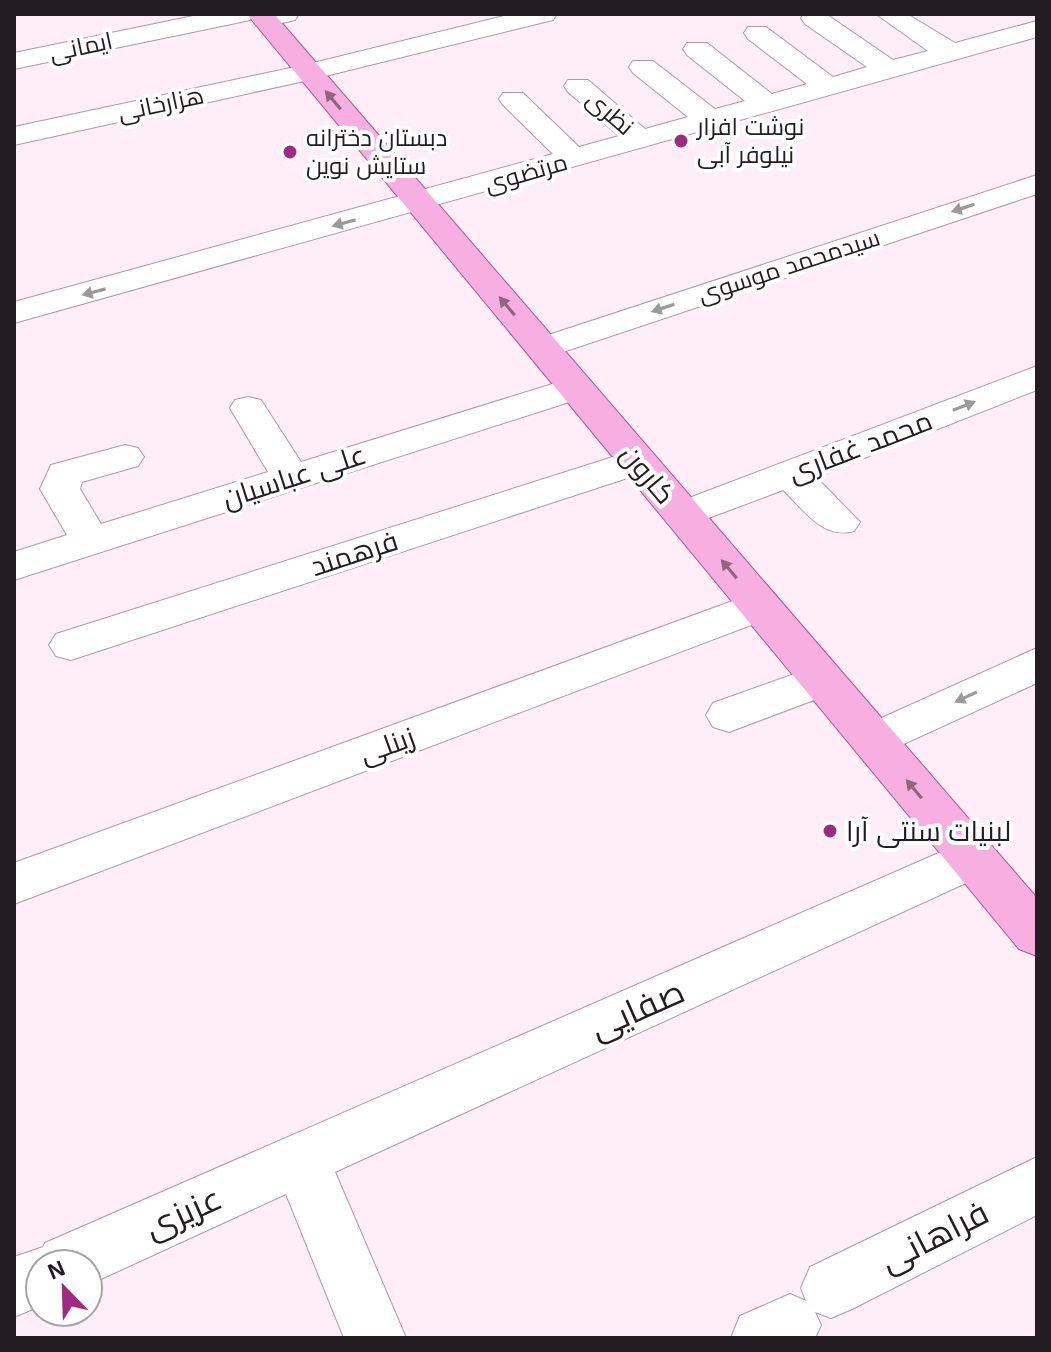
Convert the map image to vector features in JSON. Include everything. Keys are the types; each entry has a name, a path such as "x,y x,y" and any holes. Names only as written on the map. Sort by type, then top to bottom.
{"main road":[{"name":"کارون","path":"263,15 1037,934"}],"street":[{"name":"هزارخانی","path":"14,136 309,72 544,14"},
{"path":"889,14 951,53"},
{"name":"ایمانی","path":"14,61 263,15"},
{"path":"814,18 889,70"},
{"path":"982,22 1007,37"},
{"name":"مرتضوی","path":"14,313 420,203 1037,29"},
{"path":"757,33 829,87"},
{"path":"697,49 768,105"},
{"path":"643,67 710,120"},
{"name":"نظری","path":"578,86 641,140"},
{"path":"513,99 575,159"},
{"name":"سیدمحمد موسوی","path":"542,348 1037,184"},
{"name":"محمد غفاری","path":"682,515 1037,377"},
{"name":"علی عباسیان","path":"14,566 575,388"},
{"path":"248,408 290,476"},
{"path":"91,541 60,489 60,481 65,474 125,457"},
{"name":"فرهمند","path":"71,645 638,461"},
{"path":"789,473 840,522"},
{"name":"زینلی","path":"14,884 760,606"},
{"path":"873,741 1037,664"},
{"path":"729,715 822,680"},
{"name":"صفایی","path":"301,1160 973,858"},
{"path":"301,1160 375,1338"},
{"name":"عزیزی","path":"102,1248 301,1160"},
{"name":"فراهانی","path":"794,1317 1037,1185"}],"place":[{"name":"نوشت افزار نیلوفر آبی","path":"681,141"},
{"name":"دبستان دخترانه ستایش نوین","path":"290,152"},
{"name":"لبنیات سنتی آرا","path":"830,831"}]}
